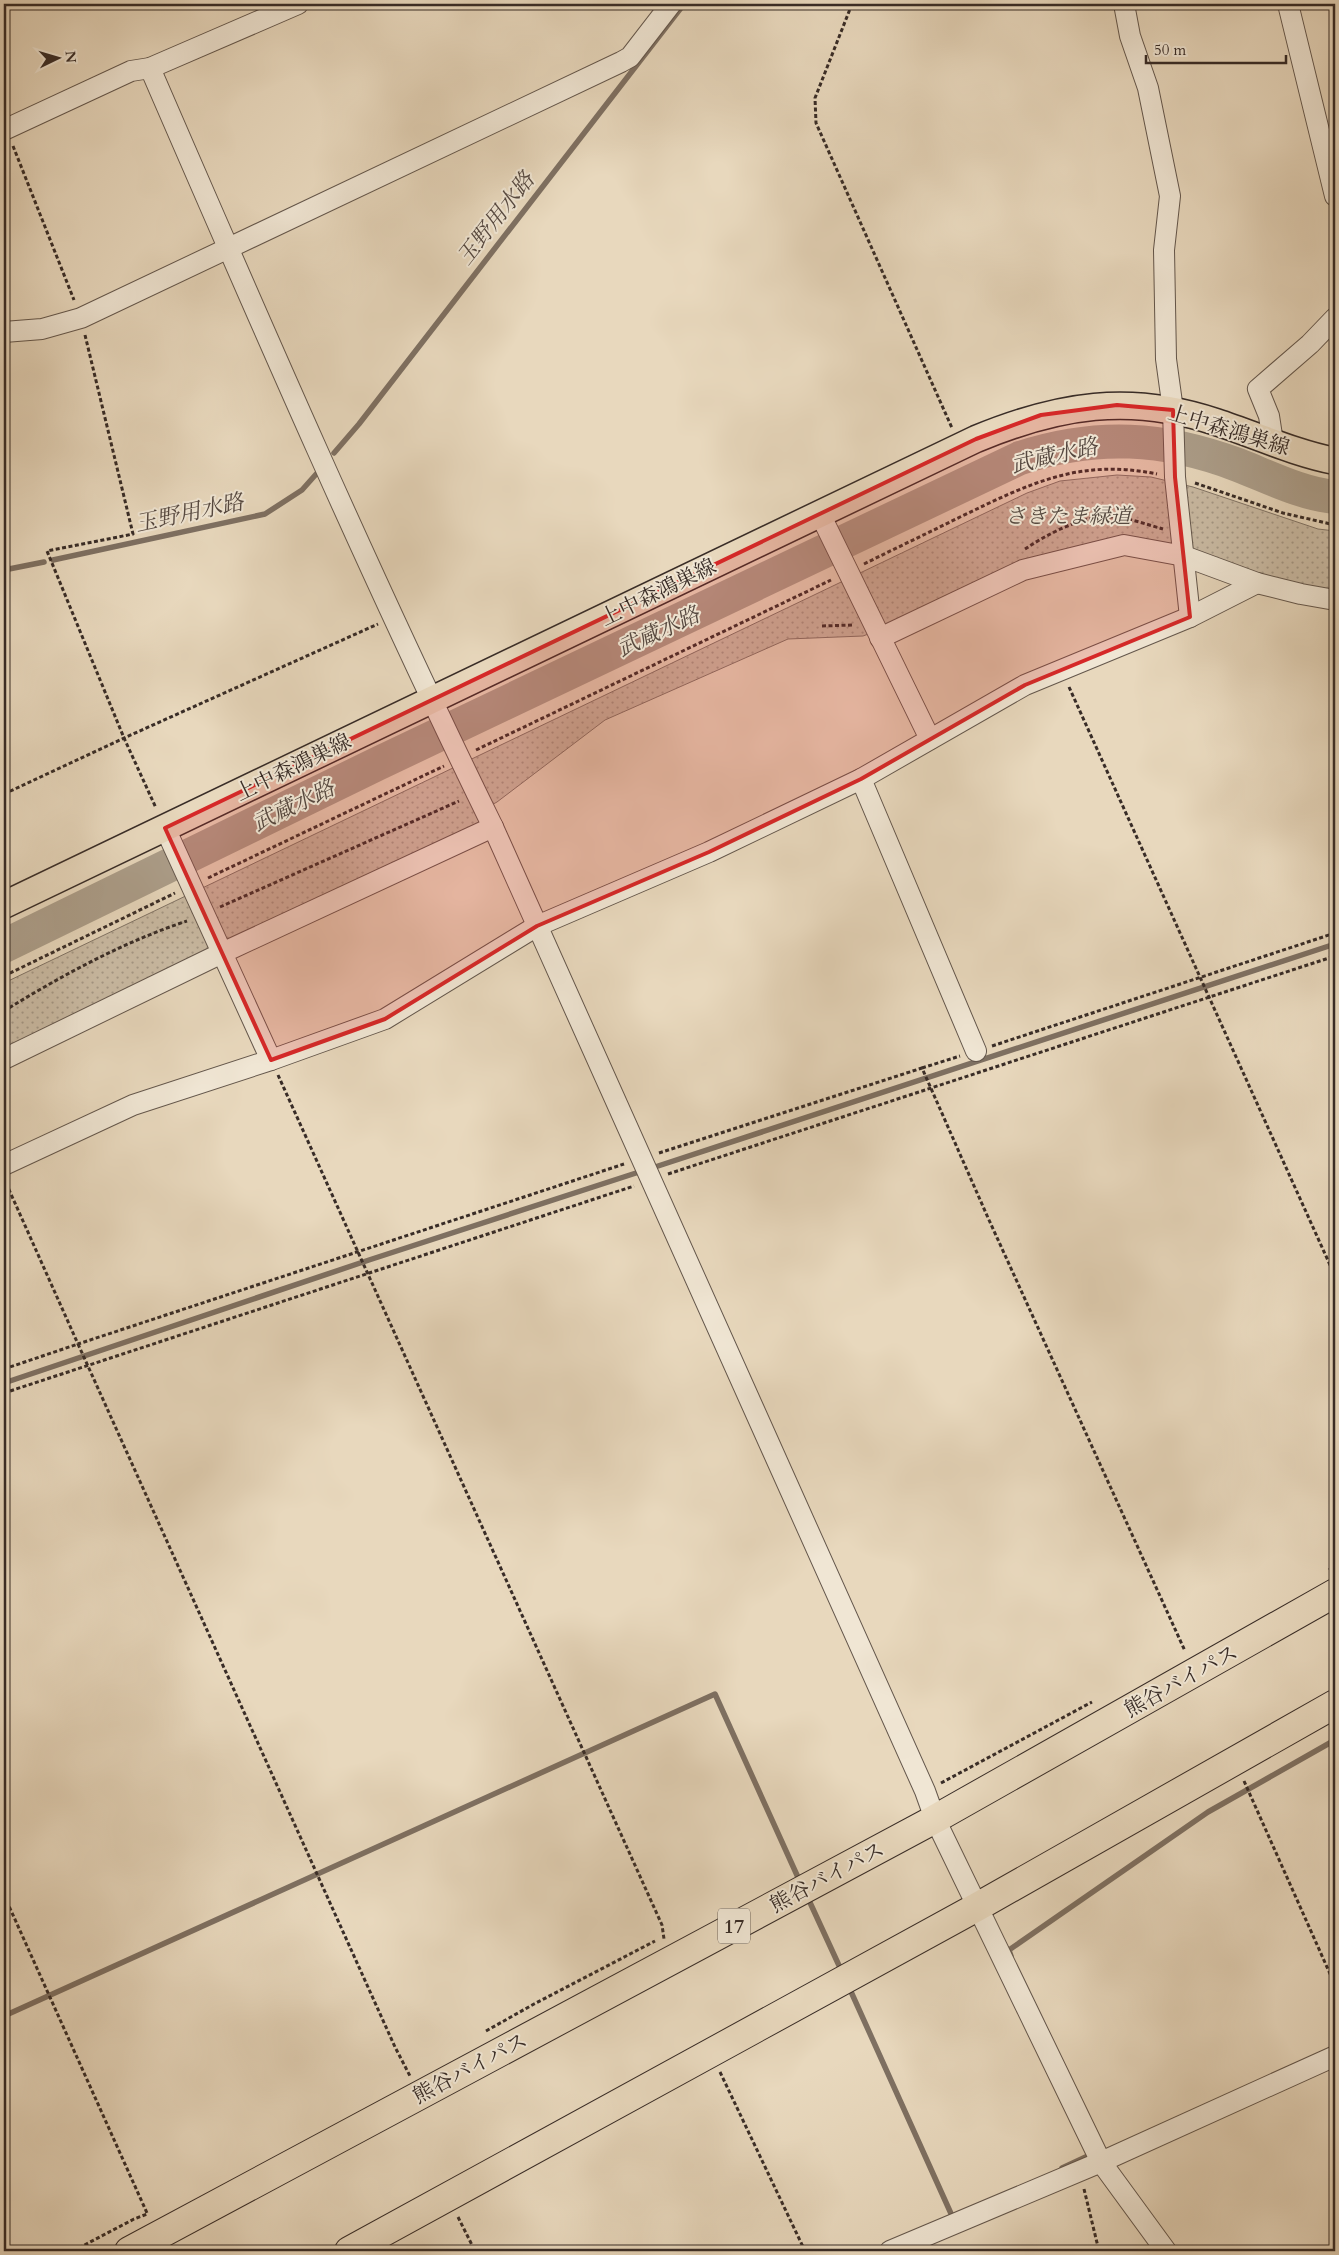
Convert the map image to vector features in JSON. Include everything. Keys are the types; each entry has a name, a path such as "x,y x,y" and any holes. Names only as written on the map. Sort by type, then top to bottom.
{"highway":[{"name":"熊谷バイパス","path":"129,2251 935,1818 1335,1593"},
{"path":"349,2251 977,1907 1236,1762 1335,1704"}],"main road":[{"name":"上中森鴻巣線","path":"4,905 168,836 824,521 961,447 1016,423 1061,411 1117,405 1174,420 1216,421 1303,453 1335,461"}],"street":[{"path":"5,130 131,70 150,68 298,4"},
{"path":"4,332 42,329 81,318 625,60 630,57 671,4"},
{"path":"1124,4 1130,36 1148,88 1170,196 1163,278 1166,359 1174,420 1170,470 1184,556 1190,617"},
{"path":"1288,4 1335,196"},
{"path":"150,68 435,708 493,827 917,1773 935,1818 1101,2162 1166,2251"},
{"path":"1273,442 1269,416 1258,389 1310,344 1335,318"},
{"path":"824,521 930,739"},
{"path":"880,638 1023,570 1124,545 1184,556 1257,583 1335,600"},
{"path":"4,1165 133,1105 271,1060 385,1018 536,926 709,852 862,779 1025,685 1190,617 1257,583"},
{"path":"862,779 976,1051"},
{"path":"4,1059 222,953 493,827"},
{"path":"168,836 271,1060"},
{"path":"890,2251 1101,2162 1335,2056"}],"path":[{"path":"852,4 815,98 816,123 961,447"},
{"path":"5,130 81,318 133,534 48,552 124,738 168,836"},
{"path":"4,976 190,881 847,568 1025,486 1061,475 1118,469 1170,470"},
{"path":"1188,481 1283,513 1335,525"},
{"path":"4,794 394,617"},
{"path":"1062,671 1335,1276"},
{"path":"4,1011 45,986 115,951 176,924 205,914 476,793"},
{"path":"4,1369 358,1254 641,1158 976,1051 1335,933"},
{"path":"271,1060 662,1925 666,1944"},
{"path":"922,1068 1185,1651"},
{"path":"4,1178 395,2047 410,2076 418,2071"},
{"path":"1236,1762 1335,1986"},
{"path":"4,1896 151,2221"},
{"path":"484,2032 663,1937"},
{"path":"711,2054 805,2251"},
{"path":"1080,2170 1099,2251"},
{"path":"449,2196 475,2251"},
{"path":"73,2251 147,2213"}],"highlighted area":[{"path":"1117,405 1173,410 1175,477 1190,617 1025,685 861,779 709,852 537,926 385,1019 271,1060 165,828 976,439 1041,415"}],"green space":[{"name":"さきたま緑道","path":"1117,475 1151,477 1193,487 1318,529 1335,531 1335,594 1121,540 863,636 788,639 605,720 497,802 477,813 481,824 4,1053 4,983 1027,493 1060,481"}],"waterway":[{"name":"玉野用水路","path":"334,453 359,424 684,4"},
{"name":"武蔵水路","path":"4,946 377,764 1020,458 1048,450 1103,442 1157,444 1211,456 1298,489 1335,497"},
{"name":"玉野用水路","path":"53,560 265,514 302,490 318,472"},
{"name":"玉野用水路","path":"4,570 44,562"},
{"path":"655,1167 1335,944"},
{"path":"4,1383 369,1260 636,1173"},
{"path":"4,2016 715,1694 801,1884"},
{"path":"1011,1956 1009,1950 1208,1812 1335,1740"},
{"path":"807,1896 842,1972"},
{"path":"848,1985 953,2218 956,2217"},
{"path":"1062,2168 1092,2154"}]}
